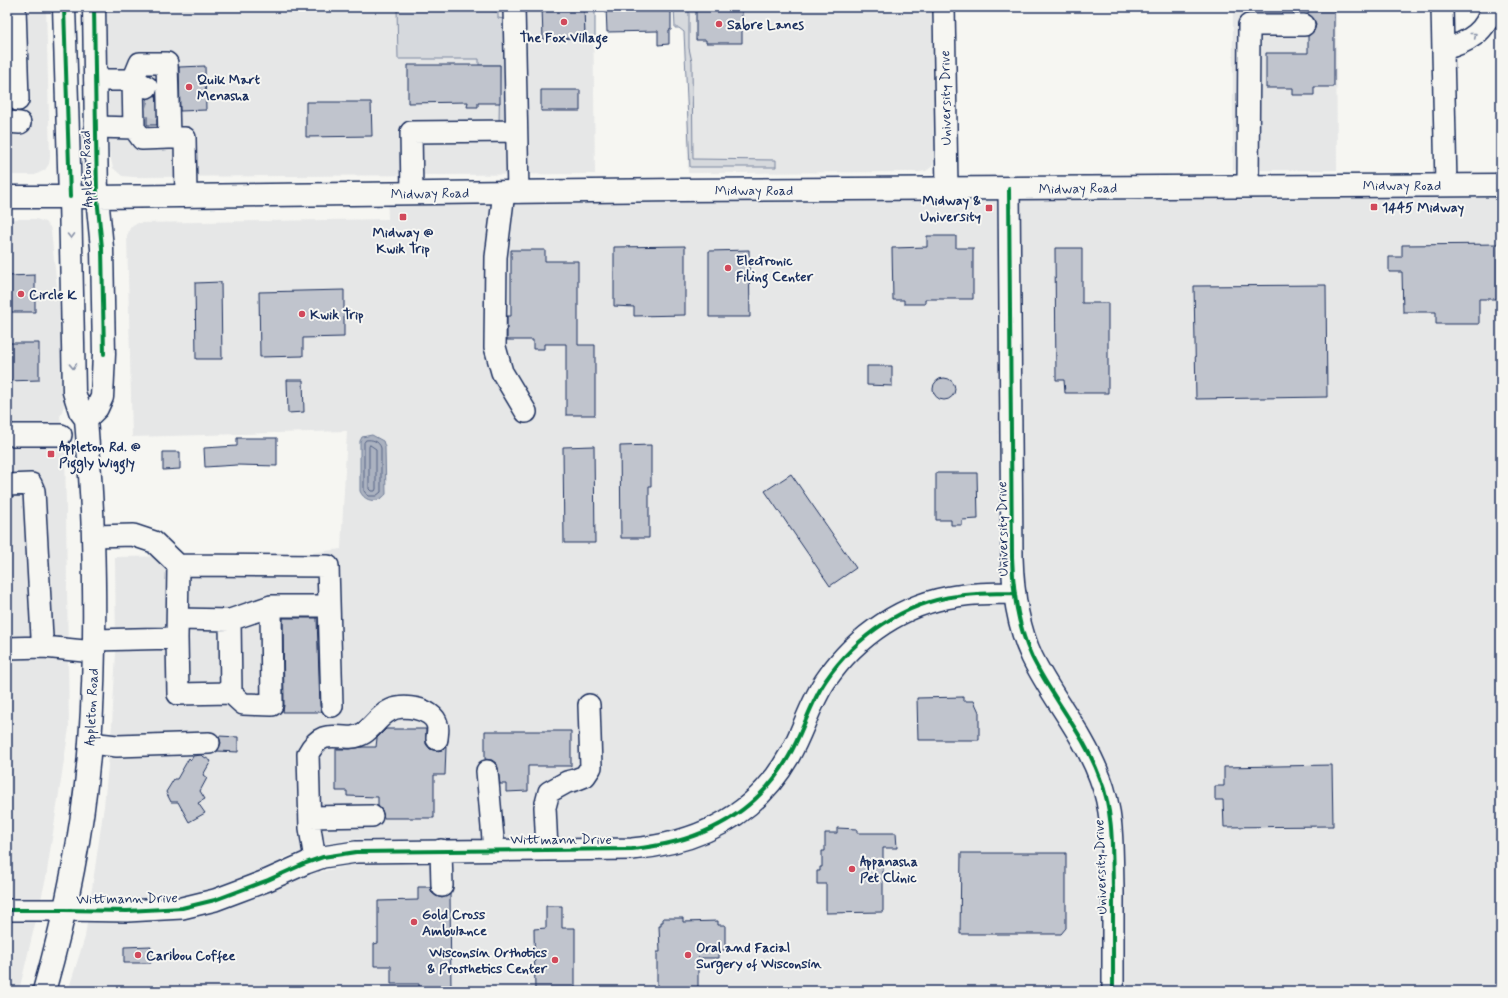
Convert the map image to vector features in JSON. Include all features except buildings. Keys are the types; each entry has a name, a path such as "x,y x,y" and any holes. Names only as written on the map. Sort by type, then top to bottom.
{"main road":[{"name":"Appleton Road","path":"44,991 57,945 84,801 90,743 94,646 93,536 86,419 80,411 74,392 64,7"},
{"name":"Appleton Road","path":"86,419 100,403 103,390 104,370 102,267 97,197 94,7"},
{"name":"Midway Road","path":"7,197 1501,185"}],"street":[{"path":"14,114 15,7"},
{"path":"514,7 516,131 511,192 496,257 495,347 502,372 526,412"},
{"name":"University Drive","path":"944,7 947,189"},
{"path":"1442,7 1446,185"},
{"path":"1443,49 1460,44 1477,33 1487,21 1491,7"},
{"path":"1248,186 1249,25 1304,26"},
{"path":"95,80 152,98 169,138"},
{"path":"134,128 152,98"},
{"path":"96,127 134,128"},
{"path":"134,128 142,139 185,138 186,196"},
{"path":"412,193 411,132 516,131"},
{"name":"University Drive","path":"1009,189 1012,556 1017,611 1024,637 1032,657 1090,756 1100,778 1108,804 1112,831 1113,991"},
{"path":"7,436 61,435"},
{"path":"7,484 31,484 34,491 42,637 44,647"},
{"path":"93,536 133,535 154,542 178,565 328,566 332,706"},
{"path":"178,565 178,694 231,693 243,704 272,705 271,606"},
{"name":"Wittmann Drive","path":"7,910 127,911 182,908 215,900 268,880 306,863 343,853 441,850 644,848 667,845 712,830 735,816 754,800 773,780 789,757 813,703 825,681 840,661 857,644 878,627 902,613 926,603 941,599 982,593 1015,593"},
{"path":"7,648 94,646 178,628 230,620 271,606 329,606"},
{"path":"230,620 231,693"},
{"path":"547,850 545,807 549,792 567,782 585,776 590,767 589,705"},
{"path":"316,860 310,817 308,754 312,745 322,738 355,736 364,733 390,709 406,707 420,709 432,716 437,724 437,740"},
{"path":"90,743 117,746 209,743"},
{"path":"487,770 494,850"},
{"path":"310,817 372,816"},
{"path":"441,850 442,886"}],"shaded area":[{"path":"7,7 46,7 50,157 49,164 45,170 35,175 7,175"},
{"path":"106,7 593,7 595,174 122,176 113,168 109,151"},
{"path":"397,7 473,7 497,12 498,18 504,19 508,124 499,124 500,65 479,65 479,59 398,59"},
{"path":"584,7 595,7 595,38 585,38"},
{"path":"674,7 689,7 689,48 692,62 693,159 776,160 776,167 690,167 684,32 679,28 675,28"},
{"path":"685,7 936,7 937,76 933,166 926,171 919,172 688,173"},
{"path":"1233,7 1336,7 1337,170 1233,170"},
{"path":"1501,185 1501,991 68,991 85,937 104,806 112,725 116,652 115,557 241,555 289,556 341,549 347,431 132,437 127,236 130,228 138,223 388,219 387,194","holes":["358,839 460,839 460,862 361,863 315,873 282,887 281,859 322,844"]},
{"path":"7,219 36,219 45,222 50,227 63,343 65,403 60,417 65,442 69,728 46,878 19,991 7,991"}],"water":[{"path":"372,435 383,441 385,447 386,494 380,499 376,500 369,500 365,498 360,491 360,441 362,437"}],"tunnel":[{"path":"147,105 162,110"}],"cycle path":[{"path":"64,7 70,197"},
{"path":"94,7 97,197 102,248 104,354"},
{"path":"1009,189 1013,582 1019,620 1032,657 1077,731 1093,762 1105,791 1110,818 1112,846 1113,991"},
{"path":"7,910 127,911 182,908 215,900 323,857 356,852 632,849 656,846 680,840 702,833 722,823 742,810 759,795 775,777 789,756 815,698 826,680 852,649 883,624 900,614 937,600 971,594 1015,593"}],"place":[{"name":"The Fox Village","path":"564,22"},
{"name":"Sabre Lanes","path":"719,24"},
{"name":"Quik Mart Menasha","path":"189,87"},
{"name":"1445 Midway","path":"1374,207"},
{"name":"Midway & University","path":"989,208"},
{"name":"Midway @ Kwik Trip","path":"403,217"},
{"name":"Electronic Filing Center","path":"728,268"},
{"name":"Circle K","path":"21,294"},
{"name":"Kwik Trip","path":"302,314"},
{"name":"Appleton Rd. @ Piggly Wiggly","path":"51,454"},
{"name":"Appanasha Pet Clinic","path":"852,869"},
{"name":"Gold Cross Ambulance","path":"414,922"},
{"name":"Caribou Coffee","path":"138,955"},
{"name":"Oral and Facial Surgery of Wisconsin","path":"688,955"},
{"name":"Wisconsin Orthotics & Prosthetics Center","path":"555,960"}]}
